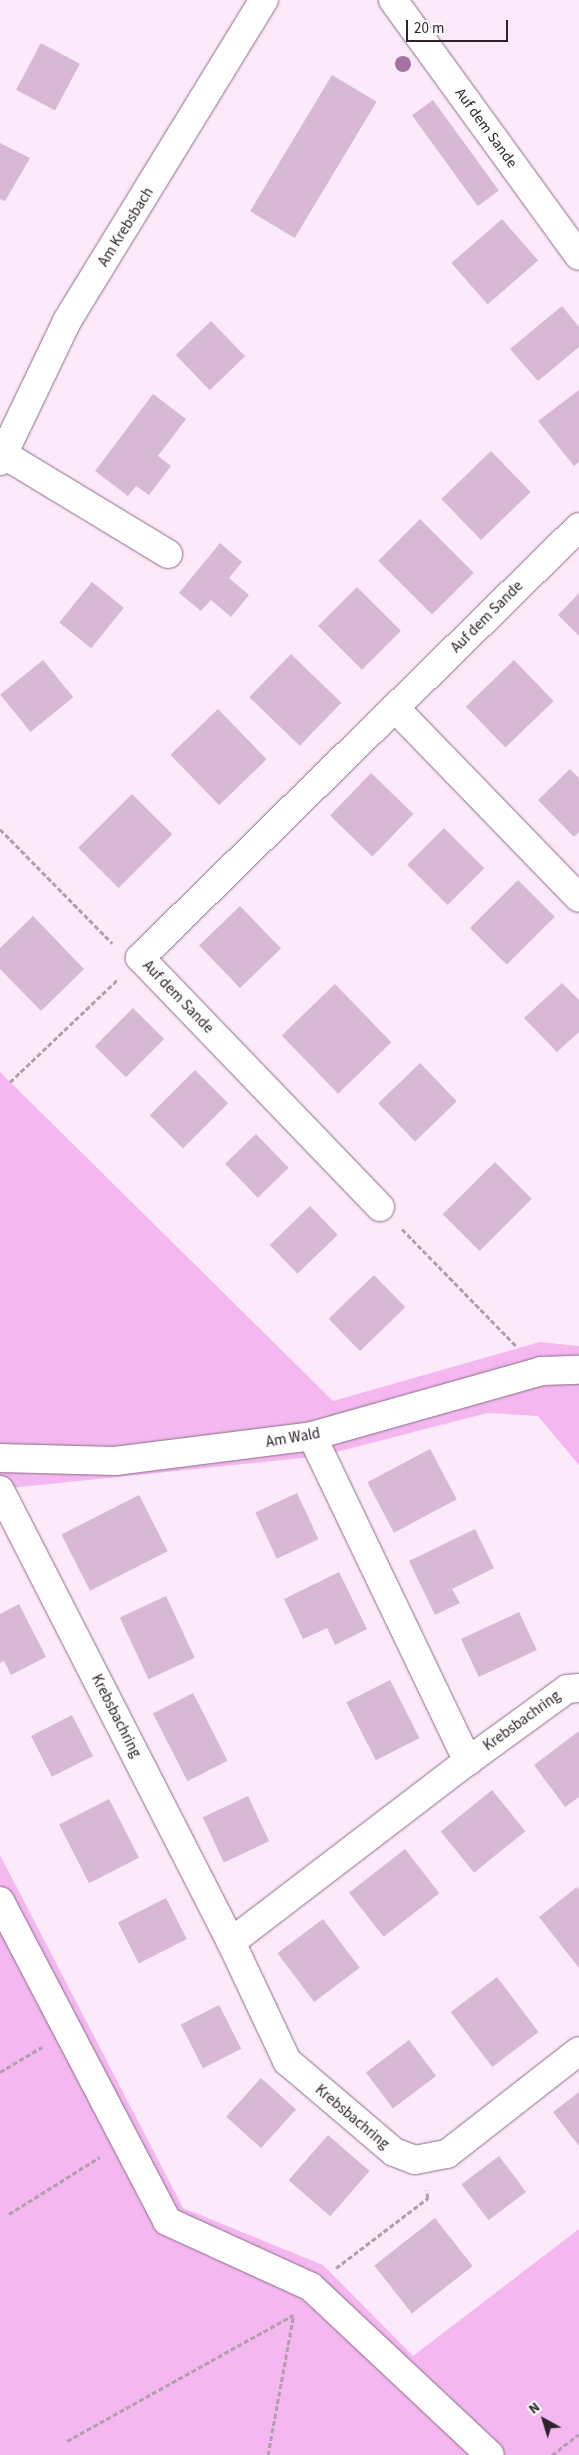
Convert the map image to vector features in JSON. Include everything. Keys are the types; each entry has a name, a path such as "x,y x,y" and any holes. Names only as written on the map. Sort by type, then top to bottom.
{"street":[{"name":"Am Krebsbach","path":"2,457 67,321 264,0"},
{"name":"Auf dem Sande","path":"393,0 579,256"},
{"path":"2,457 168,554"},
{"name":"Auf dem Sande","path":"380,1207 140,958 579,527"},
{"path":"395,708 579,898"},
{"name":"Am Wald","path":"0,1458 115,1461 312,1436 541,1371 579,1370"},
{"name":"Krebsbachring","path":"312,1436 468,1760"},
{"name":"Krebsbachring","path":"0,1490 231,1942 286,2061 394,2152 415,2160"},
{"name":"Krebsbachring","path":"231,1942 468,1760 566,1690 579,1688"},
{"path":"0,1901 167,2221 311,2287 490,2455"},
{"path":"415,2160 447,2154 579,2051"}],"path":[{"path":"0,829 123,954 140,958"},
{"path":"10,1082 140,958"},
{"path":"380,1207 541,1371"},
{"path":"0,2072 68,2030"},
{"path":"9,2214 126,2141"},
{"path":"268,2455 293,2314 311,2287 428,2198 415,2160"},
{"path":"67,2441 293,2314"},
{"path":"552,2455 579,2434"}],"shaded area":[{"path":"0,1072 333,1401 540,1342 579,1346 579,1465 538,1416 487,1413 321,1456 0,1489"},
{"path":"0,1855 183,2208 323,2265 413,2356 579,2229 579,2455 0,2455"}],"building":[{"path":"41,43 80,64 55,110 16,90"},
{"path":"332,75 377,102 295,238 250,211"},
{"path":"433,100 499,191 478,206 412,115"},
{"path":"0,143 30,158 5,201 0,199"},
{"path":"502,219 538,261 488,304 451,263"},
{"path":"562,306 579,327 579,347 538,381 510,349"},
{"path":"211,321 245,356 210,390 176,355"},
{"path":"579,390 579,462 574,466 538,421"},
{"path":"153,394 186,419 158,456 171,466 149,495 136,486 128,496 95,471"},
{"path":"491,451 531,492 481,540 441,499"},
{"path":"420,519 474,573 432,614 378,561"},
{"path":"220,543 242,562 229,578 249,595 231,617 211,600 201,611 179,593"},
{"path":"92,582 124,608 91,648 59,622"},
{"path":"357,587 401,631 362,670 318,626"},
{"path":"579,593 579,636 558,615"},
{"path":"291,654 341,703 300,746 249,697"},
{"path":"43,660 73,697 30,732 0,695"},
{"path":"514,660 554,701 505,748 466,707"},
{"path":"218,709 267,759 219,805 171,755"},
{"path":"570,769 579,778 579,832 574,837 538,800"},
{"path":"371,773 413,814 372,856 330,815"},
{"path":"132,794 172,834 119,888 78,848"},
{"path":"444,828 484,868 448,905 407,865"},
{"path":"518,880 555,917 507,965 470,928"},
{"path":"240,906 281,948 240,988 199,946"},
{"path":"33,916 84,969 41,1011 0,969 0,948"},
{"path":"562,983 579,1000 579,1032 557,1052 524,1018"},
{"path":"335,984 391,1042 338,1094 282,1035"},
{"path":"133,1008 164,1039 126,1077 95,1046"},
{"path":"420,1063 457,1101 415,1141 378,1103"},
{"path":"195,1070 228,1103 183,1148 150,1115"},
{"path":"256,1134 289,1168 258,1198 225,1164"},
{"path":"495,1162 532,1199 479,1251 443,1214"},
{"path":"310,1206 338,1235 298,1274 270,1245"},
{"path":"374,1275 405,1307 360,1351 329,1319"},
{"path":"430,1449 457,1499 394,1533 367,1482"},
{"path":"297,1493 319,1539 277,1559 255,1512"},
{"path":"139,1495 168,1551 90,1591 61,1534"},
{"path":"475,1529 494,1568 452,1589 460,1603 435,1615 409,1561"},
{"path":"339,1572 367,1629 335,1645 327,1628 303,1639 284,1599"},
{"path":"166,1596 195,1658 149,1679 120,1618"},
{"path":"19,1604 46,1657 11,1675 4,1661 0,1663 0,1614"},
{"path":"519,1612 537,1650 479,1677 461,1639"},
{"path":"390,1680 420,1738 376,1760 346,1702"},
{"path":"193,1693 228,1761 187,1781 153,1713"},
{"path":"72,1715 93,1756 52,1777 31,1736"},
{"path":"579,1731 579,1797 565,1807 534,1765"},
{"path":"492,1790 525,1831 474,1873 441,1832"},
{"path":"248,1796 269,1841 224,1862 203,1817"},
{"path":"109,1799 139,1858 89,1883 59,1824"},
{"path":"405,1849 439,1893 384,1937 349,1893"},
{"path":"577,1887 579,1890 579,1968 539,1917"},
{"path":"166,1898 187,1939 139,1964 118,1923"},
{"path":"323,1919 360,1968 314,2002 277,1953"},
{"path":"497,1977 539,2032 492,2067 451,2012"},
{"path":"219,2005 241,2049 203,2068 181,2025"},
{"path":"409,2040 436,2076 393,2108 366,2072"},
{"path":"261,2078 296,2109 261,2148 226,2117"},
{"path":"579,2092 579,2146 553,2112"},
{"path":"328,2135 370,2171 330,2216 289,2180"},
{"path":"499,2156 526,2192 489,2220 461,2184"},
{"path":"435,2218 473,2266 412,2313 374,2265"}]}
